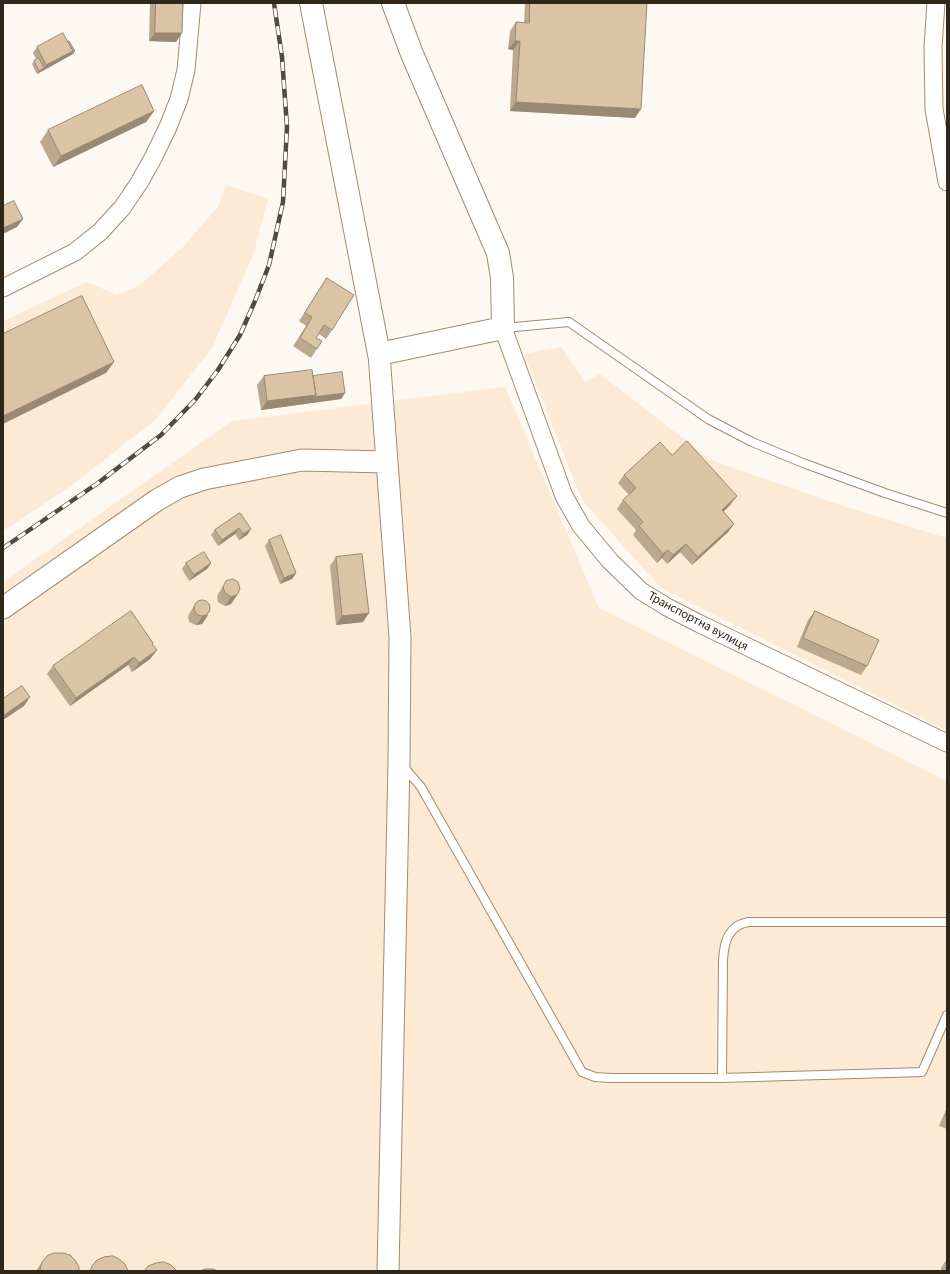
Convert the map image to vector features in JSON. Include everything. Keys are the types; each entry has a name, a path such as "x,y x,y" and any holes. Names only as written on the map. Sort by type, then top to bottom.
{"main road":[{"path":"311,3 379,354 504,328 502,278 498,253 412,54 393,3"}],"street":[{"path":"3,288 75,252 100,232 122,208 135,189 153,158 168,127 179,99 186,70 192,3"},
{"path":"936,3 933,47 934,109 947,182"},
{"name":"Транспортна вулиця","path":"504,328 564,496 581,526 610,561 642,591 667,607 698,623 947,743"},
{"path":"379,354 400,637 399,762 388,1271"},
{"path":"3,608 156,500 180,487 204,479 302,460 386,462"}],"lane":[{"path":"504,328 569,322 708,419 752,442 802,463 885,493 947,513"},
{"path":"399,762 421,787 582,1072 595,1077 611,1078 722,1078 922,1072 947,1015"},
{"path":"722,1078 724,947 729,935 736,926 748,922 947,922"}],"shaded area":[{"path":"226,185 268,199 253,255 212,348 155,420 72,485 3,531 3,321 87,282 117,295 140,285 182,248 218,207"},
{"path":"561,347 585,382 600,374 711,460 837,504 947,538 947,731 662,589 582,500 524,354"},
{"path":"505,387 599,608 947,781 947,1271 3,1271 3,582 232,421"}],"building":[{"path":"156,3 183,3 182,33 155,33"},
{"path":"530,3 647,3 641,109 516,102 520,41 515,41 516,22 529,23"},
{"path":"63,33 73,51 46,65 37,47"},
{"path":"68,41 75,51 71,54 73,51"},
{"path":"39,58 44,68 39,71 34,61"},
{"path":"142,85 154,111 61,156 48,130"},
{"path":"14,201 23,219 3,228 3,206"},
{"path":"327,278 354,295 332,330 324,325 316,338 322,341 317,349 300,338 312,317 305,313"},
{"path":"82,296 114,362 3,416 3,334"},
{"path":"312,370 316,395 267,401 264,376"},
{"path":"342,372 345,393 313,397 316,395 313,376"},
{"path":"687,441 737,496 722,510 734,524 698,557 686,544 673,555 668,550 663,554 639,526 643,522 623,500 636,488 624,475 660,442 672,455"},
{"path":"240,513 251,529 243,534 239,528 222,540 215,530"},
{"path":"281,535 296,573 284,578 269,540"},
{"path":"204,552 211,563 194,575 186,563"},
{"path":"362,554 369,613 342,616 336,557"},
{"path":"233,579 238,582 240,589 237,595 231,597 225,593 223,587 226,581"},
{"path":"199,600 205,600 210,605 208,614 205,616 199,616 194,611 194,605"},
{"path":"131,611 157,650 139,663 134,657 76,698 53,666"},
{"path":"815,611 879,640 867,666 803,638"},
{"path":"22,686 30,697 3,716 3,699"},
{"path":"54,1253 70,1255 79,1267 79,1271 40,1271 42,1262 47,1256"},
{"path":"113,1256 125,1264 128,1271 90,1271 97,1260 104,1257"},
{"path":"164,1262 171,1265 177,1271 144,1271 148,1266"},
{"path":"205,1269 213,1269 218,1271 201,1271"}],"railway":[{"path":"3,548 98,483 161,435 195,400 218,370 240,335 269,265 283,202 287,127 282,57 274,3"}]}
